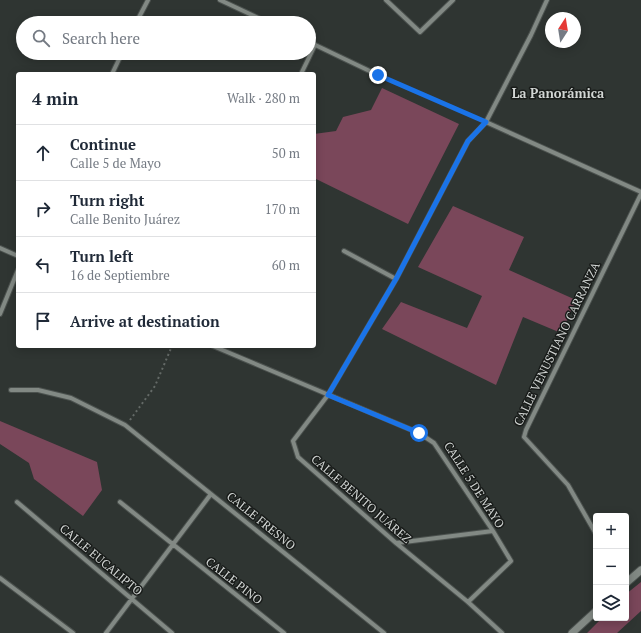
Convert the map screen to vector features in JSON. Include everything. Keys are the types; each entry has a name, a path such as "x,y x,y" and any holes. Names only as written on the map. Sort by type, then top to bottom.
{"street":[{"path":"140,16 148,0"},
{"path":"220,0 254,16"},
{"path":"386,0 420,32 453,0"},
{"name":"CALLE BENITO JUÁREZ","path":"502,633 468,602 396,543 298,457 293,442 328,395 396,279 468,141 486,122 531,35 547,0"},
{"path":"316,44 378,75"},
{"path":"113,72 119,60"},
{"path":"302,72 308,60"},
{"path":"486,122 641,193"},
{"name":"CALLE VENUSTIANO CARRANZA","path":"593,529 568,485 524,437 526,430 641,193"},
{"path":"0,248 16,255"},
{"path":"344,252 396,279"},
{"path":"0,314 16,275"},
{"name":"CALLE 5 DE MAYO","path":"218,348 419,433 434,443 493,531 511,561 468,602"},
{"name":"CALLE FRESNO","path":"11,390 38,390 71,398 125,426 384,633"},
{"path":"106,633 211,494"},
{"name":"CALLE EUCALIPTO","path":"17,502 172,633"},
{"name":"CALLE PINO","path":"120,502 284,633"},
{"path":"396,543 493,531"},
{"path":"629,580 641,570"},
{"path":"0,578 73,633"},
{"path":"572,633 593,614"}],"path":[{"path":"378,75 486,122"},
{"path":"125,426 155,386 171,348"}],"shaded area":[{"path":"382,88 459,124 408,224 316,179 316,134 336,131 343,117 371,110"},
{"path":"453,206 524,237 509,270 576,300 561,333 523,317 496,385 382,329 401,302 467,328 482,296 418,267"},
{"path":"0,421 97,462 102,490 83,516 34,479 29,463 0,444"},
{"path":"641,582 641,611 617,633 587,633 599,621 629,621 629,592"}],"district":[{"name":"La Panorámica","path":"558,93"}],"route":[{"path":"378,75 486,122 468,141 396,279 328,395 419,433"}]}
